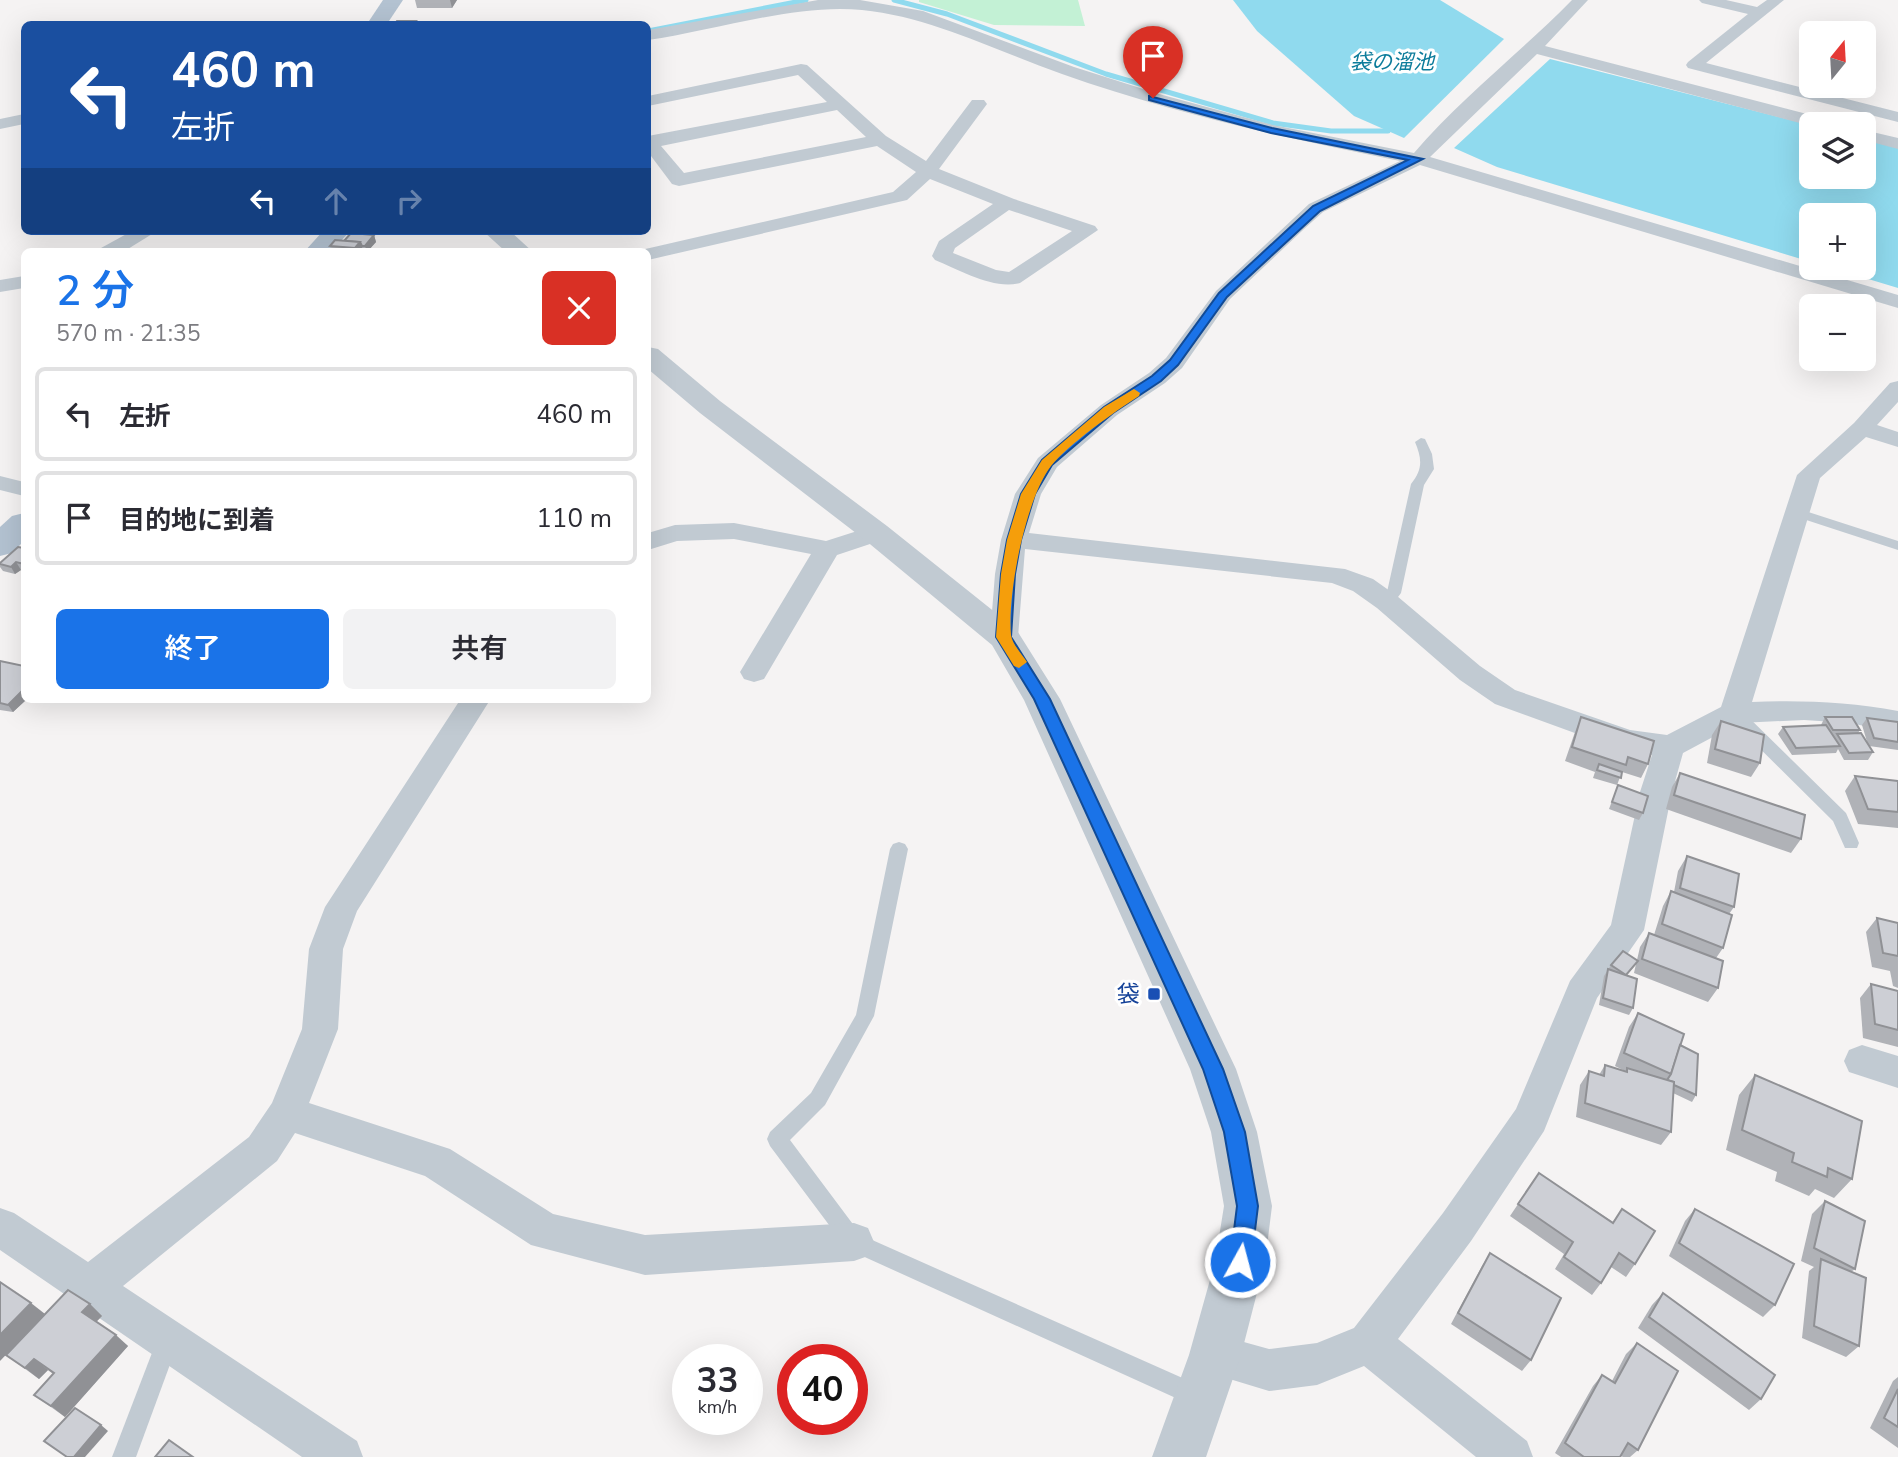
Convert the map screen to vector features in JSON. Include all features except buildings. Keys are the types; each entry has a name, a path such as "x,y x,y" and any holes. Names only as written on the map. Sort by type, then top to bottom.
{"main road":[{"path":"379,21 393,0"},
{"path":"321,248 333,235"},
{"path":"0,545 21,526"}],"street":[{"path":"1004,637 1008,574 1014,540 1028,494 1046,463 1108,410 1157,378 1174,363 1223,295 1316,208 1418,159 1435,139 1534,48 1580,0"},
{"path":"1707,0 1761,13"},
{"path":"1776,0 1694,65 1898,117"},
{"path":"651,34 818,5 860,5 898,10 937,20 1106,84 1214,116 1418,159 1898,302"},
{"path":"1534,48 1799,117"},
{"path":"651,101 801,69 880,140 928,171 1007,203 1088,230 1013,279 992,276 942,256 946,245 1007,203"},
{"path":"651,141 841,104"},
{"path":"651,253 900,197 928,171 978,104"},
{"path":"0,124 21,120"},
{"path":"1876,138 1898,144"},
{"path":"651,146 679,180 880,140"},
{"path":"115,248 140,235"},
{"path":"500,235 516,248"},
{"path":"0,286 21,282"},
{"path":"651,358 710,407 876,533 1004,637 1048,711 1213,1069 1234,1132 1248,1206 1240,1262 1214,1355 1179,1457"},
{"path":"1734,713 1810,475 1834,450 1862,428 1898,388"},
{"path":"1862,428 1898,440"},
{"path":"0,483 21,488"},
{"path":"651,541 675,533 734,531 827,549 876,533"},
{"path":"1014,540 1336,575 1363,585 1387,602 1470,673 1505,697 1627,740 1670,747 1734,713 1804,710 1850,713 1898,722"},
{"path":"754,672 827,549"},
{"path":"89,1287 263,1149 287,1112 320,1029 326,949 342,907 473,703"},
{"path":"1214,1355 1269,1370 1317,1364 1369,1343 1457,1227 1531,1119 1582,990 1627,930 1656,792 1670,747"},
{"path":"1862,1061 1898,1072"},
{"path":"287,1112 436,1162 545,1231 645,1255 854,1242"},
{"path":"0,1227 341,1457"},
{"path":"1369,1343 1511,1457"}],"lane":[{"path":"1387,602 1394,593 1418,484 1427,475 1429,462 1421,442"},
{"path":"1799,513 1898,546"},
{"path":"1734,713 1840,817 1851,843"},
{"path":"899,849 865,1016 818,1099 777,1139 854,1242 1199,1397"},
{"path":"124,1457 168,1340"}],"green space":[{"path":"919,0 1078,0 1085,26 994,25"}],"water":[{"name":"袋の溜池","path":"1233,0 1440,0 1504,39 1404,138 1354,116 1257,31"},
{"path":"1550,59 1799,122 1799,189 1876,189 1876,142 1898,147 1898,288 1872,280 1876,280 1876,203 1799,203 1799,258 1497,167 1454,148"}],"waterway":[{"path":"651,30 806,0"},
{"path":"894,0 947,14 1106,74 1273,123 1331,131 1388,131"}],"slow traffic":[{"path":"1019,662 1004,637 1008,574 1014,540 1028,494 1046,463 1108,410 1134,393"}],"place":[{"name":"袋","path":"1154,994"}],"route":[{"path":"1153,98 1271,130 1418,159 1316,208 1223,295 1174,363 1157,378 1108,410 1046,463 1028,494 1014,540 1008,574 1004,637 1042,699 1213,1069 1234,1132 1248,1206 1240,1262"}]}
